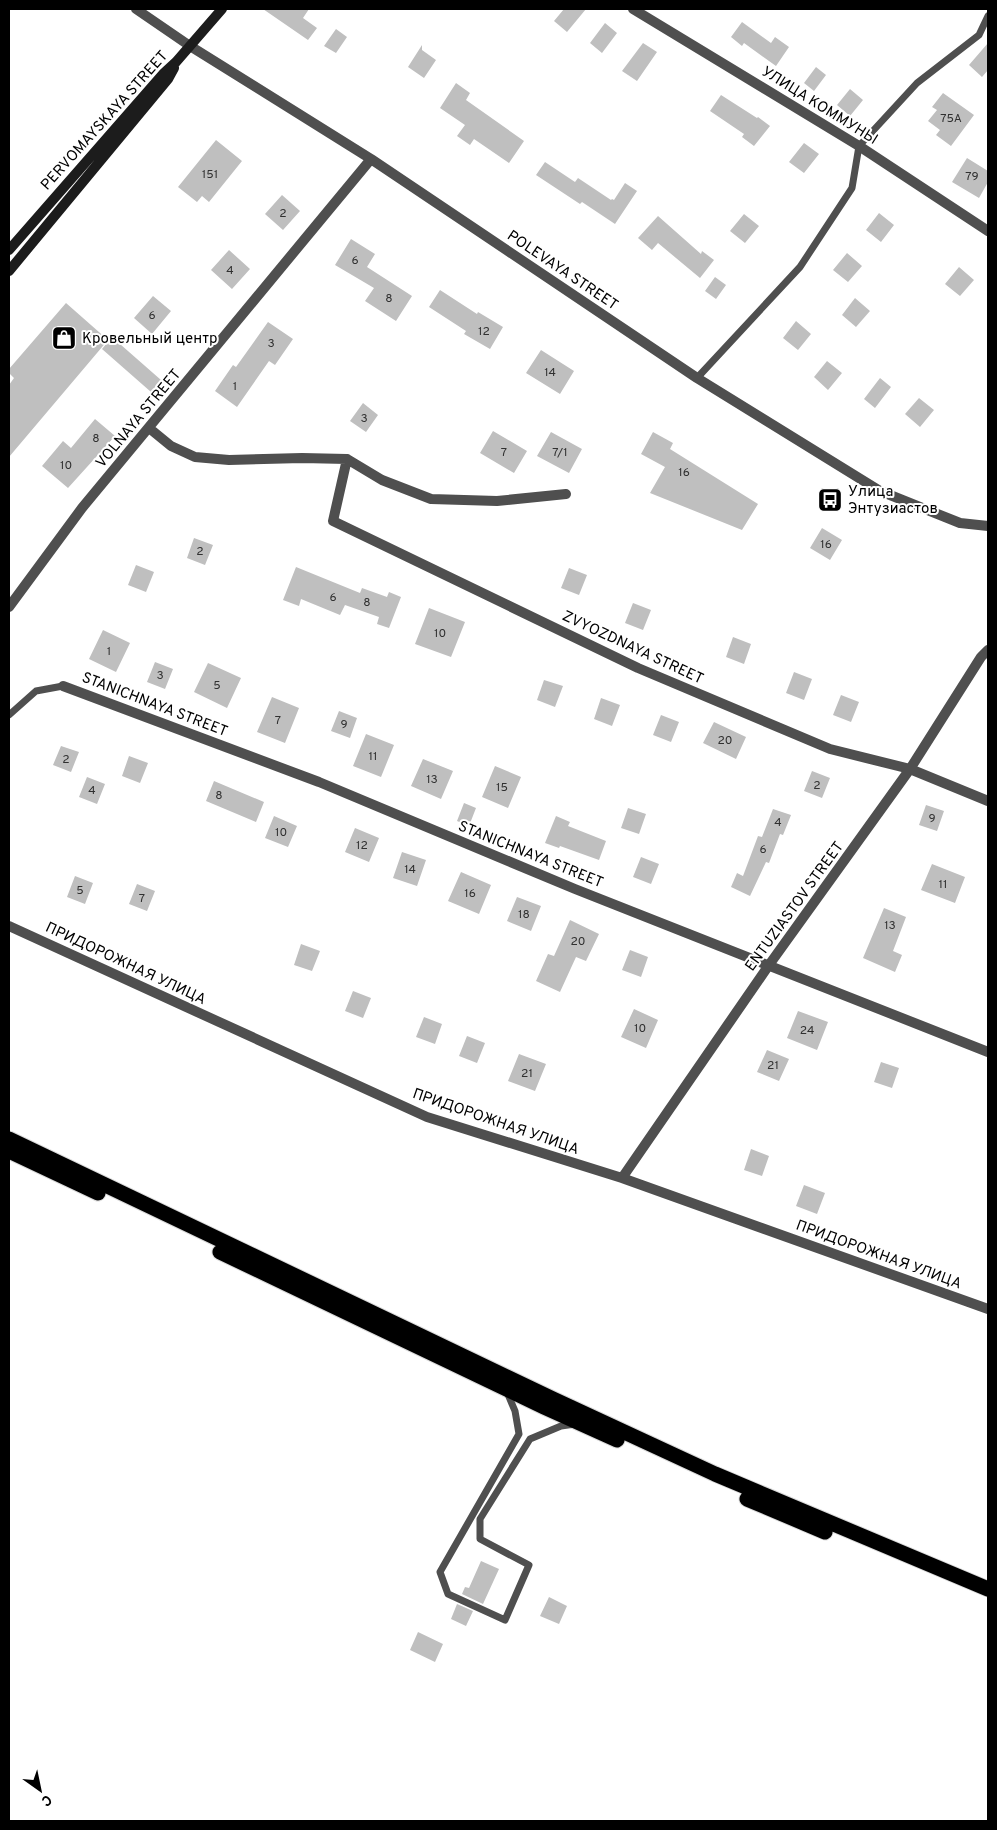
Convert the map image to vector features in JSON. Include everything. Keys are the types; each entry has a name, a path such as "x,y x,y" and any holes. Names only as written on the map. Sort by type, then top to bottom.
{"highway":[{"path":"9,1139 536,1391 688,1461 850,1532 988,1589"},
{"path":"9,1151 580,1423 785,1516 988,1600"}],"main road":[{"name":"PERVOMAYSKAYA STREET","path":"9,250 222,9"},
{"path":"9,271 168,79 176,62"}],"street":[{"name":"POLEVAYA STREET","path":"136,9 190,46 371,159 697,378 880,491 960,523 988,526"},
{"name":"УЛИЦА КОММУНЫ","path":"634,9 859,146 988,231"},
{"name":"VOLNAYA STREET","path":"9,607 82,508 371,159"},
{"path":"149,428 171,446 195,457 229,460 347,459 382,480 431,499 497,502 566,494"},
{"name":"ZVYOZDNAYA STREET","path":"347,459 332,521 638,668 830,749 910,770 988,801"},
{"name":"ENTUZIASTOV STREET","path":"622,1178 769,965 910,770 980,657 988,650"},
{"name":"STANICHNAYA STREET","path":"63,686 319,782 575,889 988,1052"},
{"name":"ПРИДОРОЖНАЯ УЛИЦА","path":"9,926 427,1117 622,1178 988,1308"}],"lane":[{"path":"697,378 800,267 852,188 859,146 917,83 979,35 988,16"},
{"path":"9,714 36,690 63,686"},
{"path":"506,1389 515,1411 519,1434 440,1572 448,1594 473,1606 505,1620 530,1565 480,1539 480,1519 530,1439 561,1426 580,1423"}],"building":[{"path":"263,9 309,9 303,18 317,28 308,40"},
{"path":"564,9 586,9 567,32 554,21"},
{"path":"742,22 771,43 775,37 789,47 776,66 744,43 742,46 731,37"},
{"path":"605,23 617,33 602,53 590,43"},
{"path":"336,29 347,37 336,53 324,46"},
{"path":"643,43 657,52 637,81 622,71"},
{"path":"988,43 988,70 982,77 969,65"},
{"path":"422,45 422,50 436,60 424,78 408,67"},
{"path":"816,67 826,75 814,91 804,83"},
{"path":"456,83 470,93 466,100 524,141 509,163 474,139 470,145 457,136 465,125 440,108"},
{"path":"850,89 863,100 850,116 837,105"},
{"path":"943,93 974,115 951,146 936,135 940,130 928,121 937,110 932,107"},
{"path":"721,95 770,126 754,146 742,137 744,134 710,111"},
{"path":"216,140 242,161 209,202 202,196 197,202 178,187"},
{"path":"804,143 819,154 804,173 789,162"},
{"path":"967,158 988,171 988,182 979,198 952,182"},
{"path":"545,162 575,182 578,178 611,200 614,200 625,183 637,191 615,224 536,175"},
{"path":"282,195 300,211 283,230 265,214"},
{"path":"879,213 894,225 881,242 866,230"},
{"path":"744,214 759,226 745,243 730,231"},
{"path":"658,216 701,254 702,251 714,260 700,278 658,243 652,250 638,238"},
{"path":"351,239 375,254 367,267 412,296 396,321 365,301 374,288 335,265"},
{"path":"229,250 250,269 232,289 211,270"},
{"path":"847,253 862,266 848,282 833,270"},
{"path":"959,267 974,280 960,296 945,284"},
{"path":"715,277 726,285 716,299 705,291"},
{"path":"440,290 477,314 478,312 503,327 490,349 464,334 466,331 429,307"},
{"path":"153,296 171,311 152,334 134,318"},
{"path":"855,298 870,311 856,327 842,315"},
{"path":"66,303 108,340 9,457 9,385 14,378 9,373 9,369"},
{"path":"796,321 811,334 798,350 783,338"},
{"path":"268,322 293,339 275,365 269,361 237,407 215,391 233,365 236,367"},
{"path":"112,337 161,380 151,392 102,349"},
{"path":"541,350 574,371 560,394 526,373"},
{"path":"827,361 842,373 828,390 814,377"},
{"path":"880,378 891,387 875,408 864,399"},
{"path":"919,398 934,410 920,427 905,414"},
{"path":"363,403 378,415 366,432 350,421"},
{"path":"95,419 115,436 68,488 42,466 63,441 71,448"},
{"path":"493,431 527,451 514,473 480,453"},
{"path":"551,432 582,449 569,473 537,456"},
{"path":"653,432 673,443 670,449 758,504 742,530 650,493 665,467 641,454"},
{"path":"822,528 842,540 830,560 810,548"},
{"path":"194,538 213,545 205,565 187,558"},
{"path":"136,565 154,572 146,592 128,585"},
{"path":"296,567 360,593 362,588 387,597 389,592 401,597 389,628 377,624 379,617 345,605 340,615 301,599 299,606 283,600"},
{"path":"569,568 587,575 579,595 561,588"},
{"path":"633,603 651,610 643,630 625,623"},
{"path":"429,608 465,622 451,657 415,644"},
{"path":"103,630 130,643 116,672 89,659"},
{"path":"733,637 751,644 744,664 726,657"},
{"path":"155,662 173,669 165,689 147,682"},
{"path":"208,663 241,678 227,708 194,692"},
{"path":"794,672 812,679 804,700 786,693"},
{"path":"544,680 563,686 555,707 537,700"},
{"path":"841,695 859,702 851,722 833,715"},
{"path":"272,697 299,708 285,743 257,732"},
{"path":"601,698 620,705 612,726 594,719"},
{"path":"339,711 357,718 350,738 331,731"},
{"path":"661,715 679,722 671,742 653,735"},
{"path":"714,722 746,737 736,759 703,743"},
{"path":"366,734 394,745 381,777 353,766"},
{"path":"61,746 79,752 71,772 53,765"},
{"path":"129,756 148,763 140,783 122,776"},
{"path":"423,759 453,771 441,799 411,786"},
{"path":"495,766 521,777 508,808 482,797"},
{"path":"812,771 830,778 822,798 804,791"},
{"path":"87,777 105,784 97,804 79,797"},
{"path":"214,781 264,802 256,822 206,801"},
{"path":"464,803 476,808 469,826 457,821"},
{"path":"926,805 944,811 937,831 919,825"},
{"path":"628,808 646,814 639,834 621,828"},
{"path":"773,809 791,815 783,835 780,834 769,863 766,862 750,896 731,887 737,873 743,876 758,836 762,837"},
{"path":"274,816 297,826 288,847 265,838"},
{"path":"556,816 570,822 568,826 606,841 599,860 560,846 559,848 545,843"},
{"path":"355,828 379,838 369,862 345,852"},
{"path":"402,852 426,860 417,886 393,878"},
{"path":"641,857 659,864 651,884 633,877"},
{"path":"932,864 965,877 955,903 921,890"},
{"path":"461,872 491,885 479,914 448,901"},
{"path":"75,876 93,883 85,904 67,897"},
{"path":"137,884 155,891 147,911 129,904"},
{"path":"517,897 541,906 531,931 507,921"},
{"path":"884,908 906,917 893,951 902,955 895,972 863,958"},
{"path":"570,920 599,934 586,961 576,957 560,992 536,981 548,954 554,956"},
{"path":"301,944 320,951 312,971 294,965"},
{"path":"630,950 648,957 641,977 622,970"},
{"path":"353,991 371,998 363,1018 345,1011"},
{"path":"634,1009 658,1020 646,1048 621,1037"},
{"path":"798,1011 828,1022 817,1050 787,1038"},
{"path":"424,1017 442,1024 435,1044 416,1037"},
{"path":"467,1036 485,1043 477,1063 459,1056"},
{"path":"767,1050 789,1059 779,1081 757,1072"},
{"path":"519,1054 546,1064 535,1091 508,1081"},
{"path":"881,1062 899,1068 892,1088 874,1082"},
{"path":"751,1149 769,1156 762,1176 744,1170"},
{"path":"804,1185 825,1193 817,1214 796,1206"},
{"path":"481,1561 499,1569 483,1604 462,1594 465,1587 469,1588"},
{"path":"549,1597 567,1606 559,1624 540,1616"},
{"path":"457,1604 473,1611 466,1626 451,1619"},
{"path":"418,1632 443,1644 435,1662 410,1650"}],"place":[{"name":"Кровельный центр","path":"64,338"},
{"name":"Улица Энтузиастов","path":"830,500"}]}
